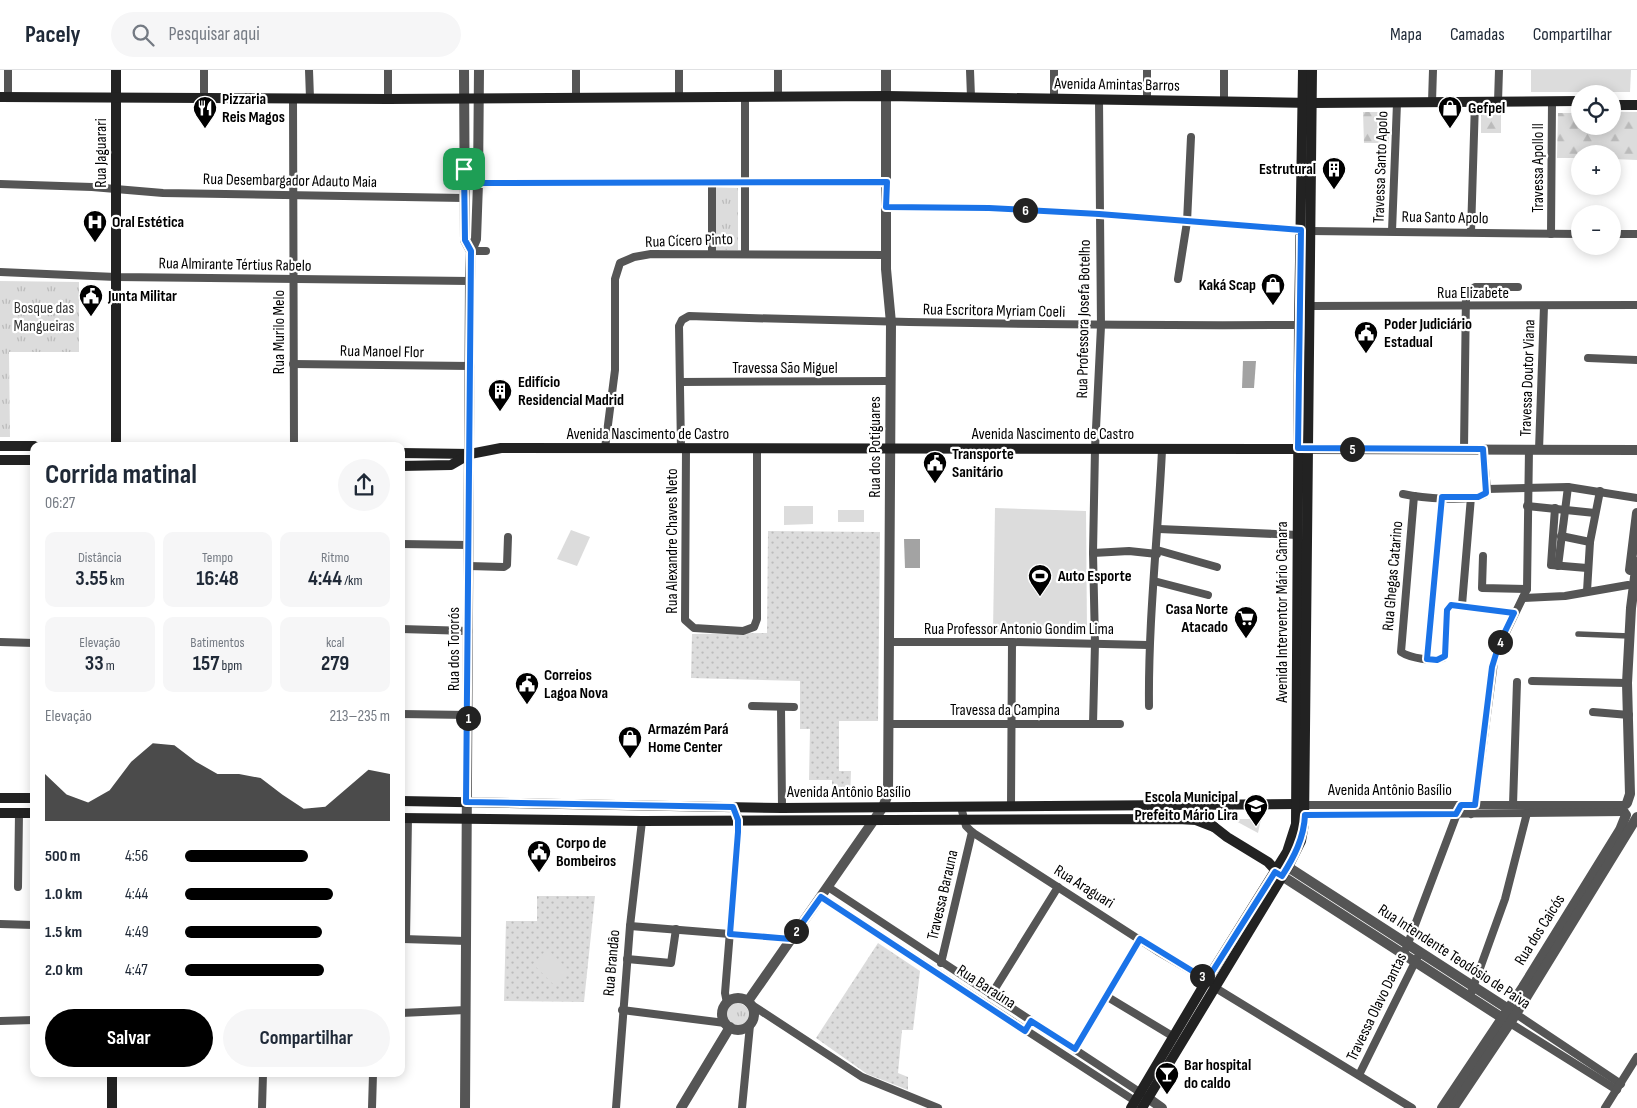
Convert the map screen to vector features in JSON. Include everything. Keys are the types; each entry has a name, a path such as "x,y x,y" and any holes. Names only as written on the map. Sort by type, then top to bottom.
{"main road":[{"name":"Rua Jaguarari","path":"116,70 116,442"},
{"name":"Avenida Interventor Mário Câmara","path":"1303,70 1307,103 1306,230 1310,306 1298,535 1306,673"},
{"name":"Avenida Interventor Mário Câmara","path":"1307,103 1312,70"},
{"name":"Avenida Amintas Barros","path":"4,97 388,99 464,97 887,96 1307,103 1571,102"},
{"path":"1621,99 1637,99"},
{"path":"1621,105 1637,105"},
{"name":"Avenida Interventor Mário Câmara","path":"1140,1102 1210,983 1281,869 1302,808 1306,673 1304,449 1299,325 1306,230"},
{"name":"Avenida Nascimento de Castro","path":"405,453 470,454 501,448 757,449 1083,444 1095,449 1304,449"},
{"path":"0,446 30,446"},
{"path":"0,446 14,460"},
{"name":"Avenida Nascimento de Castro","path":"405,466 451,464 470,454"},
{"path":"0,460 30,460"},
{"path":"0,799 30,798"},
{"path":"0,799 10,813 30,813"},
{"name":"Avenida Antônio Basílio","path":"405,801 782,808 1186,805 1302,808"},
{"name":"Rua Intendente Teodósio de Paiva","path":"1186,805 1214,827 1281,869"},
{"name":"Avenida Antônio Basílio","path":"405,818 642,821 1188,819 1214,827"},
{"name":"Avenida Interventor Mário Câmara","path":"1140,1102 1174,1037 1210,983"},
{"path":"112,1077 112,1108"}],"street":[{"path":"4,97 8,70"},
{"path":"204,70 204,98"},
{"path":"309,70 310,98"},
{"path":"388,70 388,99"},
{"name":"Rua dos Tororós","path":"464,70 465,240 471,251"},
{"name":"Rua dos Tororós","path":"465,1108 471,366 470,281 471,251 476,239 479,169 479,70"},
{"path":"576,70 576,97"},
{"path":"679,70 679,97"},
{"path":"778,70 778,96"},
{"name":"Rua dos Potiguares","path":"884,807 888,794 891,323 886,255 886,70"},
{"path":"970,70 971,97"},
{"path":"1054,70 1054,99"},
{"path":"1147,70 1147,100"},
{"path":"1224,70 1224,102"},
{"path":"1432,102 1433,70"},
{"path":"1498,70 1498,102"},
{"path":"745,96 745,253"},
{"name":"Rua Murilo Melo","path":"293,98 294,442"},
{"name":"Rua Professora Josefa Botelho","path":"1093,724 1096,643 1093,552 1100,326 1099,99"},
{"path":"1471,232 1475,102"},
{"name":"Travessa Apollo ll","path":"1551,234 1552,102"},
{"name":"Travessa Santo Apolo","path":"1392,231 1397,103"},
{"path":"1178,279 1187,222 1191,137"},
{"path":"464,169 479,169"},
{"path":"712,182 712,253"},
{"path":"478,183 887,182"},
{"name":"Rua Desembargador Adauto Maia","path":"0,184 92,187 116,191 464,198"},
{"name":"Rua Santo Apolo","path":"886,207 989,208 1099,214 1306,230 1571,234"},
{"path":"1621,234 1637,234"},
{"path":"471,251 486,251"},
{"name":"Rua Cícero Pinto","path":"605,448 615,370 615,279 618,266 626,260 643,255 712,253 886,255"},
{"name":"Rua Almirante Tértius Rabelo","path":"0,272 116,277 470,281"},
{"path":"1464,449 1466,293 1470,289 1518,287"},
{"name":"Rua Elizabete","path":"1310,306 1637,305"},
{"name":"Travessa Doutor Viana","path":"1527,590 1528,489 1534,450 1544,306"},
{"name":"Rua Escritora Myriam Coeli","path":"689,316 891,323 1100,326 1299,325"},
{"name":"Rua Alexandre Chaves Neto","path":"689,316 682,320 679,326 683,448 684,617 688,624 694,628 743,631 749,630 756,623 757,449"},
{"path":"1588,358 1637,360"},
{"name":"Rua Manoel Flor","path":"293,364 471,366"},
{"name":"Travessa São Miguel","path":"680,382 890,381"},
{"name":"Avenida Nascimento de Castro","path":"1304,449 1637,450"},
{"path":"1403,494 1442,497 1475,497 1484,495 1487,489 1483,449"},
{"path":"1149,706 1148,645 1159,529 1162,450"},
{"path":"1487,489 1568,487 1637,498"},
{"path":"1558,566 1568,487"},
{"path":"1587,591 1590,542 1600,491"},
{"name":"Rua Ghegas Catarino","path":"1414,496 1400,649 1406,655 1427,659"},
{"path":"1442,497 1427,659 1443,658 1446,652 1446,616 1451,605 1514,613"},
{"path":"1462,605 1475,497"},
{"path":"1527,506 1596,513"},
{"path":"1555,508 1551,566 1587,568"},
{"name":"Rua dos Caicós","path":"1453,1108 1526,989 1620,830 1632,806 1627,683 1633,636 1628,584 1637,513"},
{"path":"1159,529 1298,535"},
{"path":"1561,536 1590,542"},
{"path":"469,566 504,567 507,565 508,537"},
{"path":"405,544 469,545"},
{"path":"1093,552 1157,552 1217,567"},
{"path":"1471,814 1475,805 1492,667 1499,644 1527,590 1486,590 1482,588 1483,556"},
{"name":"Rua dos Caicós","path":"1631,608 1637,562"},
{"path":"1154,581 1208,595"},
{"path":"1523,598 1553,597 1628,584"},
{"path":"405,629 469,631"},
{"path":"1578,634 1633,636"},
{"path":"0,642 30,643"},
{"name":"Rua Professor Antonio Gondim Lima","path":"889,642 1148,645"},
{"path":"1011,806 1010,723 1012,642"},
{"path":"1532,681 1627,683"},
{"path":"1513,805 1517,682"},
{"path":"752,706 794,707"},
{"path":"781,707 782,808"},
{"path":"1593,712 1629,715"},
{"path":"405,714 468,715"},
{"name":"Travessa da Campina","path":"889,724 1120,724"},
{"path":"1406,950 1461,805"},
{"name":"Avenida Antônio Basílio","path":"1302,808 1461,805 1632,806"},
{"name":"Avenida Antônio Basílio","path":"1302,808 1471,814 1527,813 1632,806"},
{"path":"727,1003 725,993 738,820 733,807"},
{"path":"742,1108 750,1025 754,1016 750,1003 791,939 873,820 884,807"},
{"name":"Rua Araguari","path":"961,807 963,819 972,832 1412,1108"},
{"path":"10,813 18,886"},
{"path":"1472,992 1505,899 1527,813"},
{"name":"Rua Brandâo","path":"616,1108 622,1010 642,821"},
{"name":"Travessa Barauna","path":"941,963 972,832"},
{"name":"Rua Intendente Teodósio de Paiva","path":"1281,869 1619,1087"},
{"name":"Rua Baraúna","path":"828,887 941,963 1075,1049 1140,1102"},
{"path":"991,995 1058,887"},
{"name":"Rua Baraúna","path":"821,897 1025,1031 1140,1102 1162,1108"},
{"path":"0,924 30,925"},
{"path":"630,926 791,939"},
{"path":"627,959 665,964 673,961 676,929"},
{"path":"405,939 466,941"},
{"path":"1075,1049 1140,939"},
{"name":"Travessa Olavo Dantas","path":"1359,1075 1417,957"},
{"path":"1106,996 1174,1037"},
{"path":"681,1108 728,1025 723,1010 727,1003 735,998 750,1003 862,1078 938,1108"},
{"path":"405,1013 466,1010"},
{"path":"622,1010 728,1025 740,1030 750,1025"},
{"name":"Rua dos Caicós","path":"1442,1108 1509,1016"},
{"path":"0,1021 30,1020"},
{"path":"1025,1031 1031,1021"},
{"path":"1605,1108 1637,1058"},
{"path":"262,1077 262,1108"},
{"path":"372,1108 373,1077"}],"green space":[{"path":"1531,70 1631,70 1630,92 1621,92 1621,85 1571,85 1571,92 1531,92"},
{"path":"1481,111 1501,111 1501,133 1481,133"},
{"path":"1363,112 1389,112 1389,143 1364,143"},
{"path":"1621,112 1637,112 1637,160 1621,159 1621,145 1571,145 1571,158 1557,158 1558,113 1571,113 1571,135 1621,135"},
{"path":"714,187 738,188 738,250 713,250"},
{"name":"Bosque das Mangueiras","path":"0,281 79,282 79,352 9,352 10,437 0,437"},
{"path":"784,506 813,506 813,524 784,525"},
{"name":"Auto Esporte","path":"995,508 1086,511 1087,633 993,632"},
{"path":"838,510 864,510 864,522 838,522"},
{"path":"571,530 590,537 577,566 557,559"},
{"path":"768,531 880,532 878,721 839,721 839,771 851,771 850,799 832,799 832,780 809,780 810,729 800,729 800,681 691,678 692,634 767,633"},
{"path":"1232,819 1261,819 1258,833"},
{"path":"537,896 595,896 584,1002 504,1001 506,921 537,921"},
{"path":"878,943 920,971 913,1030 902,1030 898,1073 908,1077 908,1090 867,1074 816,1038"},
{"path":"547,949 569,970 555,986 533,964"},
{"path":"737,1003 745,1007 749,1015 745,1023 737,1027 729,1023 725,1015 729,1007"}],"shaded area":[{"path":"1243,361 1256,361 1254,388 1242,388"},
{"path":"904,539 920,539 920,568 905,568"}],"place":[{"name":"Pizzaria Reis Magos","path":"205,129"},
{"name":"Gefpel","path":"1450,129"},
{"name":"Estrutural","path":"1334,190"},
{"name":"Oral Estética","path":"95,243"},
{"name":"Kaká Scap","path":"1273,306"},
{"name":"Junta Militar","path":"91,317"},
{"name":"Poder Judiciário Estadual","path":"1366,354"},
{"name":"Edifício Residencial Madrid","path":"500,412"},
{"name":"Transporte Sanitário","path":"935,484"},
{"name":"Auto Esporte","path":"1040,597"},
{"name":"Casa Norte Atacado","path":"1246,639"},
{"name":"Correios Lagoa Nova","path":"527,705"},
{"name":"Armazém Pará Home Center","path":"630,759"},
{"name":"Escola Municipal Prefeito Mário Lira","path":"1256,827"},
{"name":"Corpo de Bombeiros","path":"539,873"},
{"name":"Bar hospital do caldo","path":"1167,1095"}],"route":[{"path":"464,169 479,169 478,183 887,182 886,207 989,208 1099,214 1301,230 1298,448 1483,449 1486,493 1478,497 1442,497 1427,659 1437,660 1445,656 1446,616 1447,610 1451,605 1514,613 1499,644 1492,667 1475,805 1461,805 1456,814 1305,815 1303,833 1288,867 1282,876 1275,872 1207,980 1140,939 1075,1049 1031,1021 1025,1031 821,897 791,939 730,934 738,832 738,820 733,807 466,802 471,251 465,240 464,169"}]}
